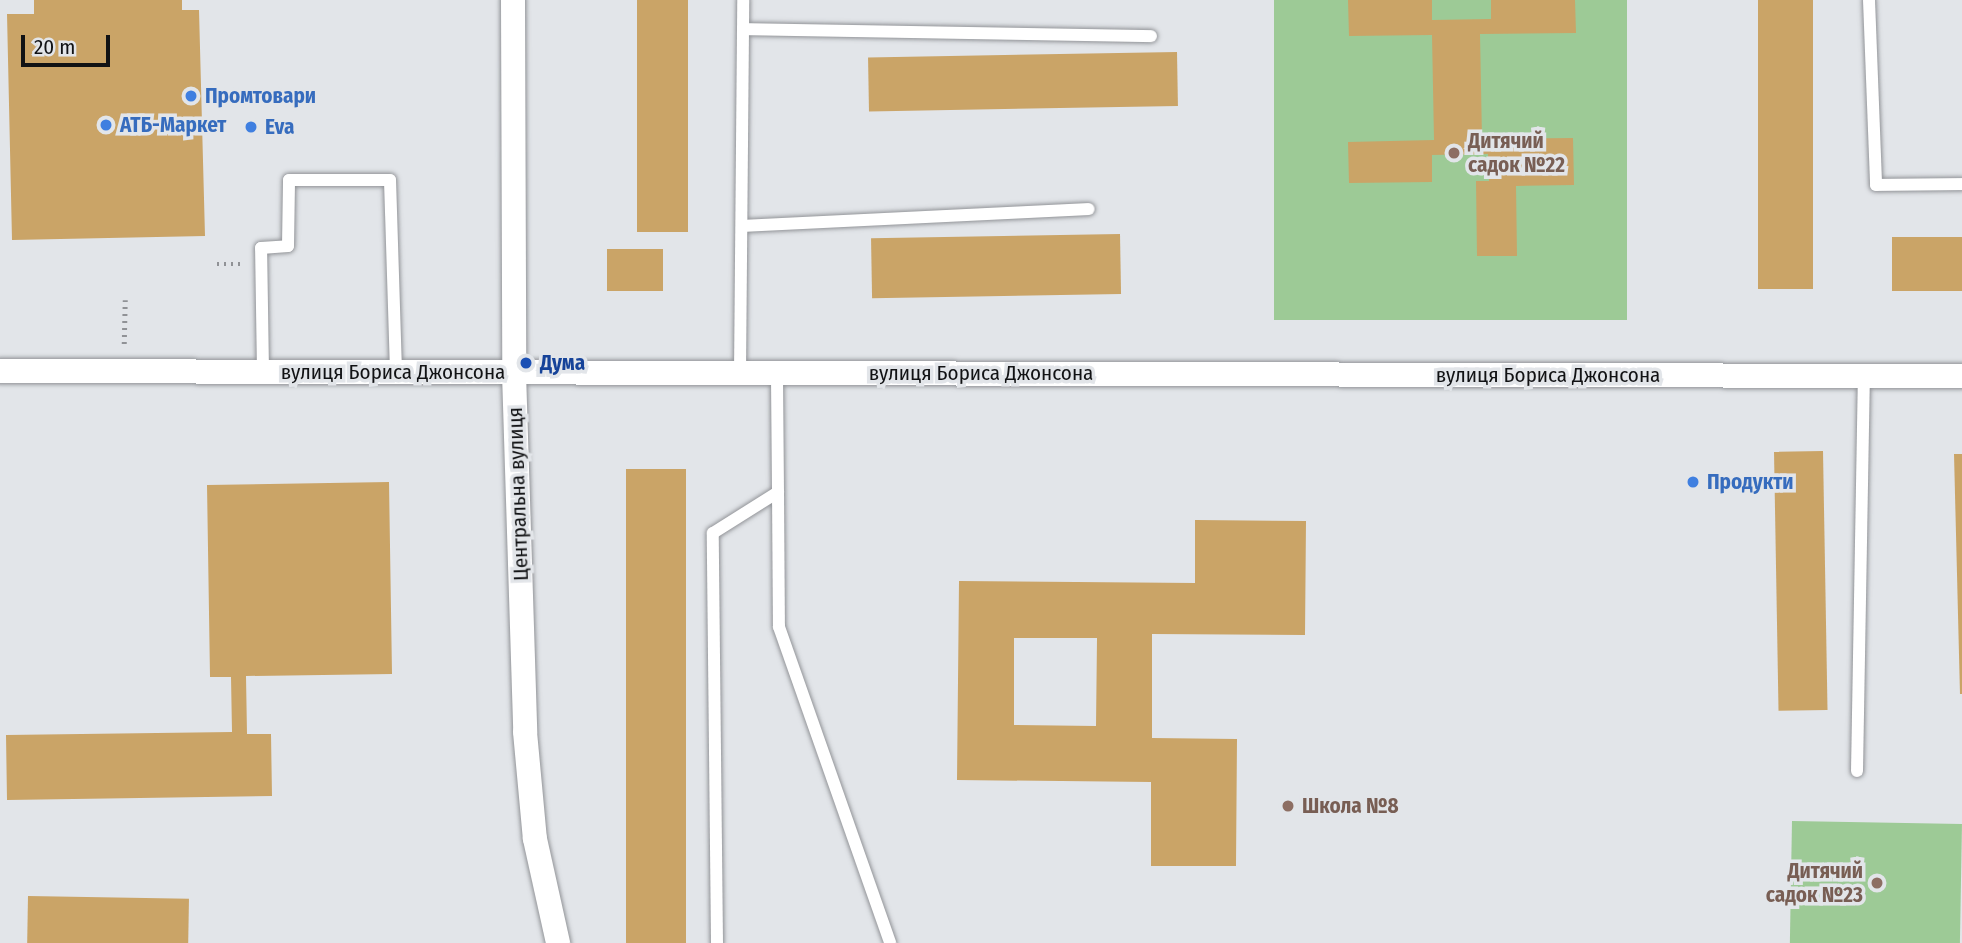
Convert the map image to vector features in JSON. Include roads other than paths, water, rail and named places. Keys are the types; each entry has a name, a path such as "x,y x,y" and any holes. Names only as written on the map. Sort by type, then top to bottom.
{"street":[{"name":"Центральна вулиця","path":"513,0 514,373 525,732 535,839 558,943"},
{"name":"вулиця Бориса Джонсона","path":"0,371 1962,376"}],"lane":[{"path":"740,373 743,0"},
{"path":"1869,0 1876,185 1962,184"},
{"path":"743,29 1151,36"},
{"path":"263,371 261,248 288,246 289,180 390,180 396,372"},
{"path":"742,226 1089,209"},
{"path":"777,373 779,627 890,943"},
{"path":"1857,771 1864,375"},
{"path":"717,943 713,533 778,492"}],"place":[{"name":"Промтовари","path":"191,96"},
{"name":"АТБ-Маркет","path":"106,125"},
{"name":"Eva","path":"251,127"},
{"name":"Дитячий садок №22","path":"1454,153"},
{"name":"Дума","path":"526,363"},
{"name":"Продукти","path":"1693,482"},
{"name":"Школа №8","path":"1288,806"},
{"name":"Дитячий садок №23","path":"1877,883"}]}
